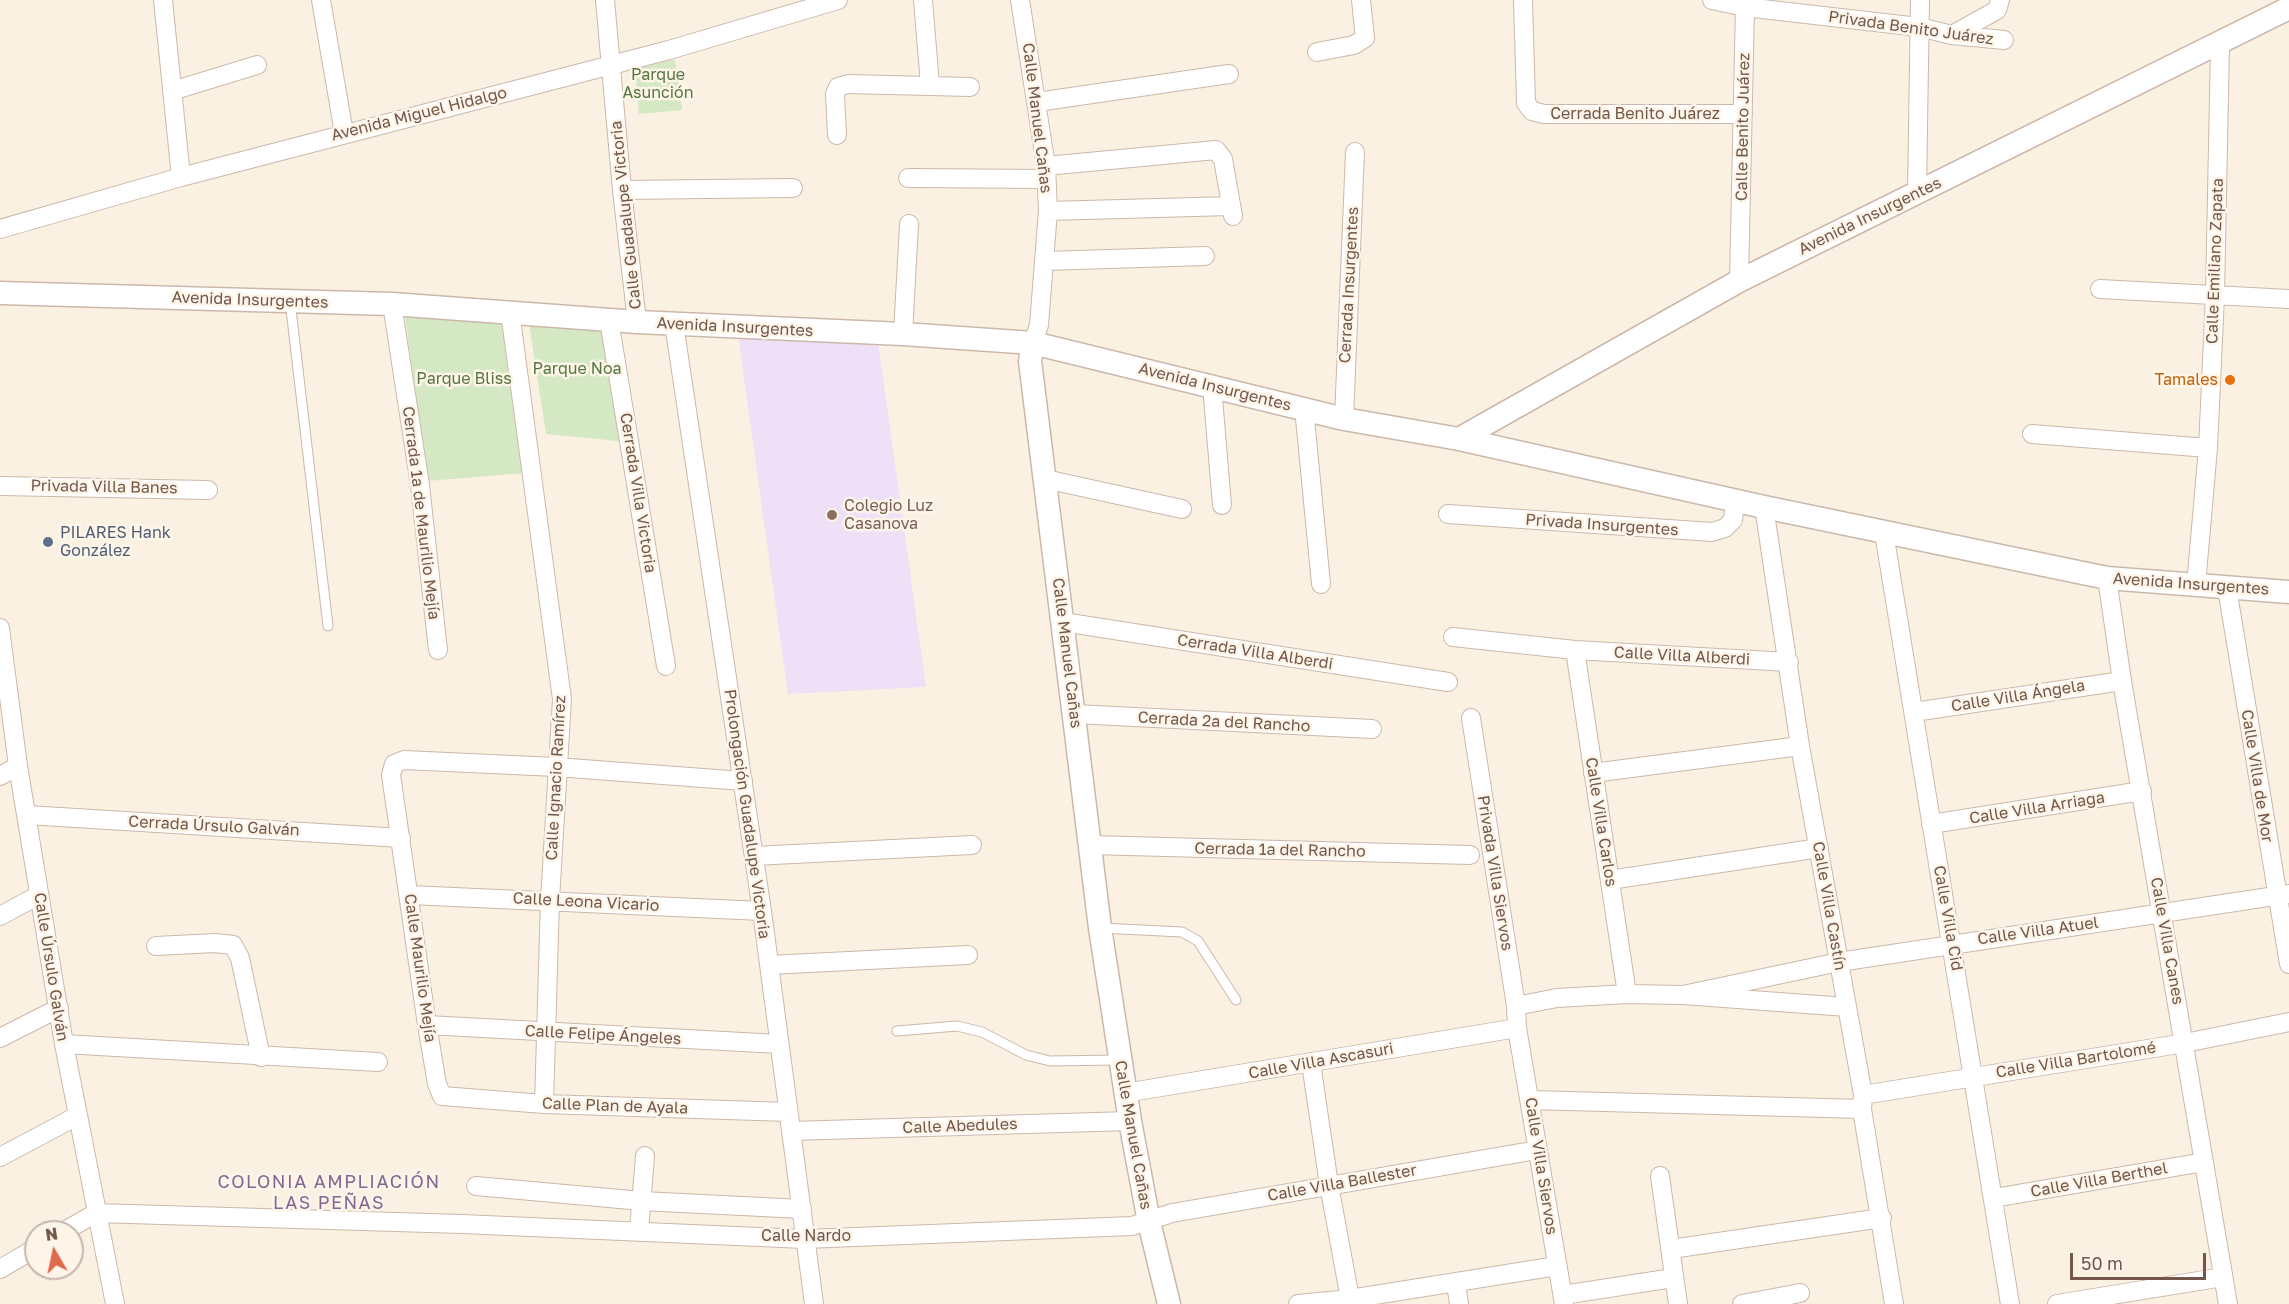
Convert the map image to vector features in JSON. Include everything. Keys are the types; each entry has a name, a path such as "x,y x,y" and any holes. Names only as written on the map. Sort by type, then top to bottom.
{"street":[{"path":"163,0 181,177"},
{"path":"321,0 344,134"},
{"name":"Calle Guadalupe Victoria","path":"605,0 621,190 637,322"},
{"name":"Avenida Miguel Hidalgo","path":"0,229 181,177 611,65 838,0"},
{"path":"923,0 930,85"},
{"name":"Calle Manuel Cañas","path":"1020,0 1037,102 1046,172 1048,211 1039,325 1030,361 1100,928 1119,1060 1149,1222 1168,1304"},
{"path":"1317,52 1354,45 1365,38 1361,0"},
{"name":"Cerrada Benito Juárez","path":"1523,0 1526,103 1532,111 1544,114 1743,114"},
{"path":"1712,0 1745,7"},
{"path":"1917,192 1920,0"},
{"path":"1952,35 1997,10 2000,0"},
{"name":"Calle Benito Juárez","path":"1739,281 1745,7"},
{"name":"Privada Benito Juárez","path":"1745,7 1919,27 1952,35 2004,40"},
{"name":"Avenida Insurgentes","path":"1459,439 1739,281 2220,45 2289,8"},
{"name":"Calle Emiliano Zapata","path":"2196,585 2208,448 2215,296 2220,45"},
{"path":"172,91 257,65"},
{"path":"1037,102 1229,74"},
{"path":"837,135 835,94 838,87 848,84 970,87"},
{"path":"908,178 1046,172 1216,150 1223,159 1232,211 1048,211"},
{"name":"Cerrada Insurgentes","path":"1344,419 1355,152"},
{"path":"621,190 793,188"},
{"path":"903,334 909,224"},
{"path":"1045,261 1205,256"},
{"path":"2100,289 2289,299"},
{"name":"Avenida Insurgentes","path":"0,293 392,304 637,322 903,334 1033,343 1344,419 1459,439 1884,533 2107,578 2289,592"},
{"name":"Cerrada 1ª de Maurilio Mejía","path":"392,304 420,485 438,650"},
{"name":"Calle Ignacio Ramírez","path":"510,312 562,699 556,767 550,900 544,1104"},
{"name":"Cerrada Villa Victoria","path":"609,320 666,666"},
{"name":"Prolongación Guadalupe Victoria","path":"675,324 762,911 814,1304"},
{"path":"1212,386 1222,506"},
{"path":"1304,408 1321,584"},
{"path":"2032,434 2208,448"},
{"path":"1045,479 1182,509"},
{"name":"Privada Villa Banes","path":"0,486 208,490"},
{"name":"Privada Insurgentes","path":"1448,514 1712,532 1725,528 1733,520 1735,501"},
{"name":"Calle Villa Castín","path":"1764,507 1800,746 1847,1007 1894,1304"},
{"name":"Calle Villa Cid","path":"1884,533 1931,824 1953,944 2010,1304"},
{"name":"Calle Villa Canes","path":"2107,578 2122,681 2228,1304"},
{"name":"Calle Villa de Mor","path":"2227,588 2283,895 2289,964"},
{"name":"Cerrada Villa Alberdi","path":"1063,622 1448,682"},
{"name":"Calle Úrsulo Galván","path":"0,628 18,766 64,1044 116,1304"},
{"name":"Calle Villa Alberdi","path":"1453,637 1575,650 1789,662"},
{"name":"Calle Villa Carlos","path":"1575,650 1627,994"},
{"name":"Calle Villa Ángela","path":"1914,712 2122,681"},
{"name":"Cerrada 2ª del Rancho","path":"1075,714 1372,729"},
{"name":"Privada Villa Siervos","path":"1471,718 1516,1006 1517,1028"},
{"path":"1593,773 1800,746"},
{"name":"Calle Maurilio Mejía","path":"442,1096 437,1084 391,775 394,764 404,760 556,767"},
{"path":"0,776 18,766"},
{"path":"556,767 743,781"},
{"name":"Calle Villa Arriaga","path":"1931,824 2142,791"},
{"name":"Cerrada Úrsulo Galván","path":"27,815 401,838"},
{"path":"754,856 972,845"},
{"name":"Cerrada 1ª del Rancho","path":"1090,845 1470,855"},
{"path":"1610,880 1820,848"},
{"path":"0,916 39,895"},
{"name":"Calle Leona Vicario","path":"410,895 762,911"},
{"name":"Calle Villa Atuel","path":"1683,995 1839,962 2283,895"},
{"path":"156,946 215,943 233,945 240,958 261,1057"},
{"path":"769,965 968,955"},
{"path":"1516,1006 1557,998 1627,994 1683,995 1847,1007"},
{"path":"0,1038 59,1008"},
{"name":"Calle Villa Bartolomé","path":"1531,1100 1862,1102 1973,1076 2185,1043 2289,1022"},
{"name":"Calle Felipe Ángeles","path":"428,1025 779,1044"},
{"name":"Calle Villa Ascasuri","path":"1125,1093 1517,1028"},
{"name":"Calle Villa Siervos","path":"1517,1028 1564,1299"},
{"path":"64,1044 378,1062"},
{"path":"1311,1063 1329,1185 1350,1302"},
{"name":"Calle Plan de Ayala","path":"442,1096 544,1104 788,1112"},
{"path":"0,1157 77,1116"},
{"name":"Calle Abedules","path":"791,1131 1130,1121"},
{"name":"Calle Villa Ballester","path":"1149,1222 1172,1213 1537,1150"},
{"path":"639,1231 645,1156"},
{"name":"Calle Villa Berthel","path":"1994,1198 2204,1162"},
{"path":"1660,1176 1678,1304"},
{"path":"476,1185 642,1201 802,1209"},
{"path":"84,1220 96,1213"},
{"name":"Calle Nardo","path":"96,1213 462,1224 805,1239 1132,1226 1149,1222"},
{"path":"1671,1249 1882,1218"},
{"path":"0,1269 24,1255"},
{"path":"1298,1304 1350,1302 1557,1266"},
{"path":"2057,1304 2223,1277"},
{"path":"1564,1299 1673,1278"},
{"path":"1456,1284 1459,1304"},
{"path":"1742,1304 1800,1293"}],"lane":[{"path":"290,301 328,626"},
{"path":"1100,928 1182,932 1198,940 1236,1000"},
{"path":"897,1031 957,1026 982,1032 1026,1055 1050,1061 1119,1060"}],"shaded area":[{"name":"Colegio Luz Casanova","path":"738,335 878,342 926,687 788,694"}],"green space":[{"name":"Parque Asunción","path":"675,60 682,110 639,114 635,67"},
{"name":"Parque Bliss","path":"405,316 506,316 525,473 427,481"},
{"name":"Parque Noa","path":"529,323 613,326 628,442 546,434"}],"place":[{"name":"Tamales","path":"2230,380"},
{"name":"Colegio Luz Casanova","path":"832,515"},
{"name":"PILARES Hank González","path":"48,542"}],"district":[{"name":"COLONIA AMPLIACIÓN LAS PEÑAS","path":"329,1192"}]}
